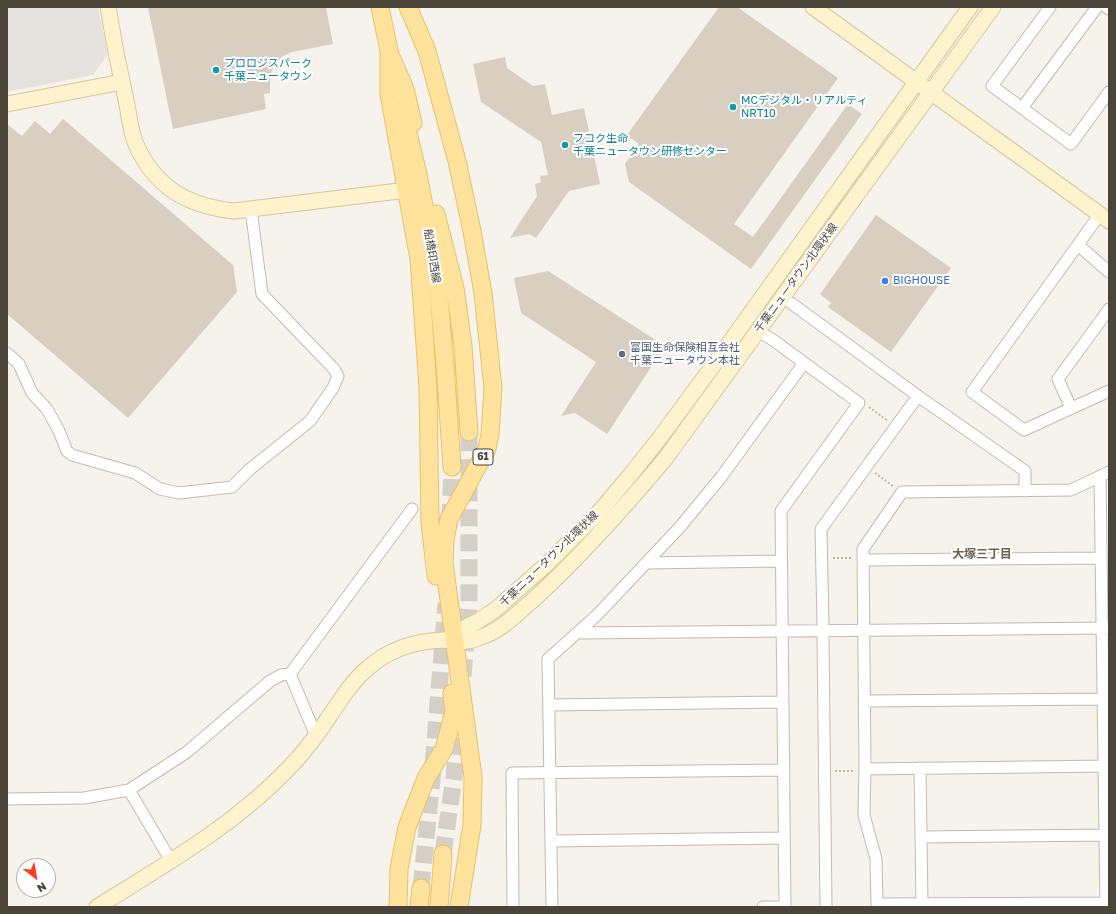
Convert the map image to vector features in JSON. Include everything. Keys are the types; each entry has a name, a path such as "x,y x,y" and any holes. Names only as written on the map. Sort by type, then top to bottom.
{"main road":[{"path":"108,7 135,141 148,167 167,187 191,201 214,209 234,211 407,190"},
{"name":"船橋印西線","path":"380,7 418,174 437,275 452,467"},
{"name":"61","path":"408,7 428,51 457,161 483,293 493,388 490,434 487,449 449,519 445,540 444,563 452,638 473,777 472,824 459,907"},
{"path":"813,7 1105,217"},
{"name":"千葉ニュータウン北環状線","path":"452,638 496,609 547,564 600,510 662,435 970,7"},
{"name":"千葉ニュータウン北環状線","path":"452,638 481,637 505,624 578,558 625,506 665,459 993,7"},
{"name":"船橋印西線","path":"389,49 405,89 455,288 464,354 470,432"},
{"name":"61","path":"389,49 389,94 419,259 428,388 430,523 436,576 452,638"},
{"path":"7,104 122,82"},
{"path":"97,907 190,850 232,820 258,798 288,769 316,736 353,684 369,667 382,657 413,644 452,638 454,712 444,749 426,778 407,827 399,869 398,907"},
{"path":"439,907 443,854"},
{"path":"419,907 421,888"}],"street":[{"path":"1050,7 992,86 1070,144 1109,92"},
{"path":"1022,108 1097,7"},
{"path":"7,353 19,364 32,393 48,409 67,451 72,455 136,473 160,489 179,493 232,487 250,469 310,421 333,388 338,376 334,369 262,294 251,209"},
{"path":"1105,217 1078,245 972,392 1024,430 1109,391"},
{"path":"1078,245 1109,272"},
{"path":"791,303 918,396 1025,471 1025,491"},
{"path":"1071,408 1058,379 1109,309"},
{"path":"749,316 760,329 773,340 859,403 781,511 785,907 763,907"},
{"path":"552,907 548,659 597,615 680,527 722,476 804,363"},
{"path":"823,624 821,529 918,396"},
{"path":"1105,474 1101,558 1106,628 1103,699 1106,766 1106,905 922,904 877,906 876,859 864,815 863,549 902,492 1072,490 1105,474"},
{"path":"7,799 84,798 129,790 187,752 270,682 281,675 290,674 412,509"},
{"path":"863,559 1101,558"},
{"path":"647,563 782,561"},
{"path":"578,633 1106,628"},
{"path":"823,637 826,907"},
{"path":"290,674 316,736"},
{"path":"864,701 1103,699"},
{"path":"549,705 783,702"},
{"path":"865,769 1106,766"},
{"path":"920,768 922,904"},
{"path":"513,907 512,773 784,770"},
{"path":"129,790 171,861"},
{"path":"921,837 1105,835"},
{"path":"551,841 784,838"}],"path":[{"path":"859,403 864,404 896,426"},
{"path":"867,467 902,492"},
{"path":"822,558 863,559"},
{"path":"824,771 860,771 865,769"}],"shaded area":[{"path":"7,7 98,7 108,54 93,75 7,92"}],"building":[{"name":"プロロジスパーク 千葉ニュータウン","path":"148,7 326,7 333,44 292,52 283,56 274,65 270,76 270,93 264,94 266,109 173,129"},
{"name":"MCデジタル・リアルティ NRT10","path":"719,7 737,7 838,78 734,224 753,237 848,104 862,114 751,269 629,182 625,164 639,144 627,135"},
{"name":"フコク生命 千葉ニュータウン研修センター","path":"505,57 507,68 533,86 545,84 552,115 584,108 600,184 569,191 536,238 529,234 510,238 537,196 535,184 541,182 540,176 548,175 541,142 481,102 473,64"},
{"path":"63,119 233,265 237,292 128,418 7,314 7,124 22,136 35,121 50,134"},
{"name":"BIGHOUSE","path":"876,215 951,268 891,352 828,307 831,303 820,294"},
{"name":"富国生命保険相互会社 千葉ニュータウン本社","path":"548,271 665,346 607,434 575,413 561,416 596,362 521,313 514,278"}],"tunnel":[{"path":"463,676 469,605 469,432"},
{"path":"450,521 452,467"},
{"path":"421,888 432,779 446,603"},
{"path":"443,854 454,777 460,708"}],"place":[{"name":"プロロジスパーク 千葉ニュータウン","path":"216,70"},
{"name":"MCデジタル・リアルティ NRT10","path":"733,107"},
{"name":"フコク生命 千葉ニュータウン研修センター","path":"565,145"},
{"name":"BIGHOUSE","path":"885,281"},
{"name":"富国生命保険相互会社 千葉ニュータウン本社","path":"622,354"}],"district":[{"name":"大塚三丁目","path":"982,554"}]}
